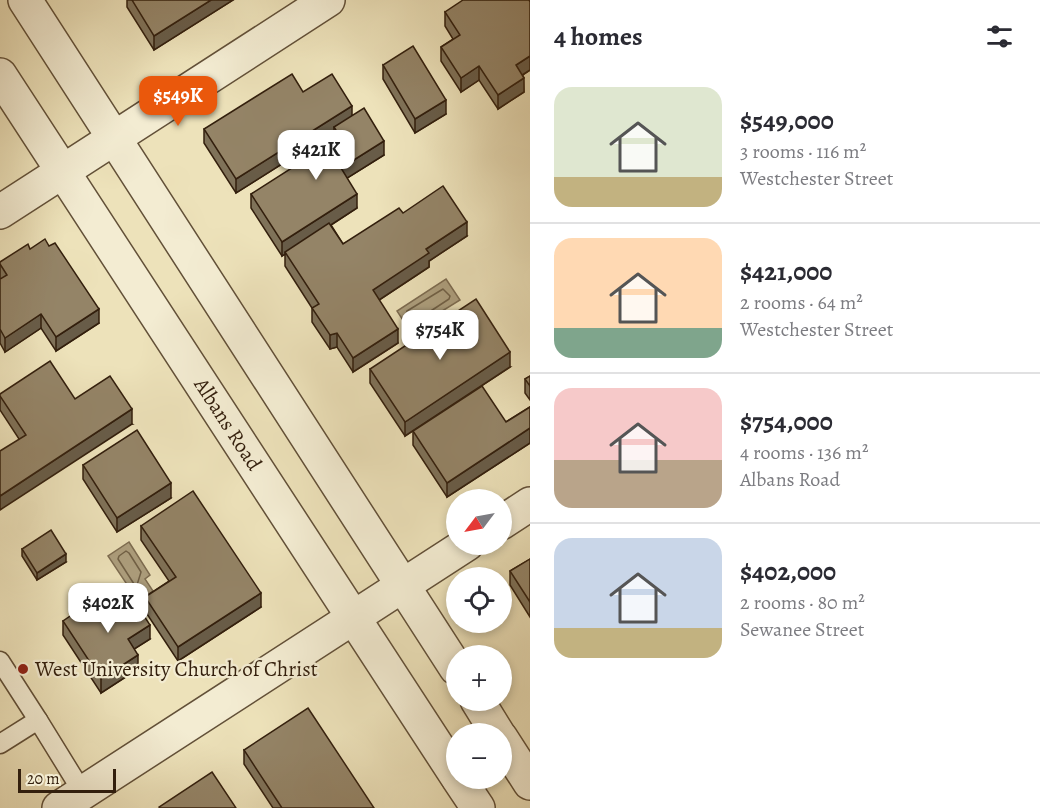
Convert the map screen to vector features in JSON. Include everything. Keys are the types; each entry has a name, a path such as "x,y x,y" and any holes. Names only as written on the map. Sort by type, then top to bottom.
{"street":[{"path":"25,0 446,653"},
{"path":"0,212 328,0"},
{"name":"Albans Road","path":"0,75 446,759"},
{"path":"512,516 530,504"},
{"path":"71,800 451,555"},
{"path":"512,755 530,783"},
{"path":"466,789 478,808"}],"lane":[{"path":"0,661 38,720 71,800"},
{"path":"0,744 38,720"}],"water":[{"path":"446,279 460,300 410,331 397,311"},
{"path":"129,542 150,575 145,579 153,591 138,601 108,556"}],"building":[{"path":"132,0 211,0 154,36"},
{"path":"463,0 529,0 530,2 530,56 516,65 524,78 498,95 479,66 461,78 441,47 460,35 445,12"},
{"path":"413,46 446,100 415,119 383,65"},
{"path":"292,74 303,92 332,74 352,106 236,179 204,129"},
{"path":"364,108 384,141 341,168 357,194 282,242 251,194 312,155 319,166 347,148 334,127"},
{"path":"443,186 467,222 426,249 429,253 373,290 398,329 353,358 337,333 330,335 312,308 319,304 285,252 329,223 343,244 399,208 403,213"},
{"path":"45,239 49,246 55,243 99,309 56,337 41,314 5,338 0,329 0,279 7,275 0,262 28,244 30,249"},
{"path":"476,299 510,352 405,422 370,369"},
{"path":"50,361 75,399 110,376 132,409 0,496 0,451 26,435 0,394"},
{"path":"530,376 530,386 525,379"},
{"path":"482,386 506,422 530,407 530,428 447,483 413,431"},
{"path":"137,430 171,483 117,518 83,465"},
{"path":"193,491 261,593 178,647 145,597 176,577 141,526"},
{"path":"51,530 66,554 37,573 22,549"},
{"path":"530,559 530,602 512,574 512,570"},
{"path":"129,593 150,625 128,639 138,655 101,679 63,621 82,608 89,619"},
{"path":"308,708 374,808 282,808 244,750"},
{"path":"212,772 236,808 159,807"}],"place":[{"name":"West University Church of Christ","path":"23,669"}]}
